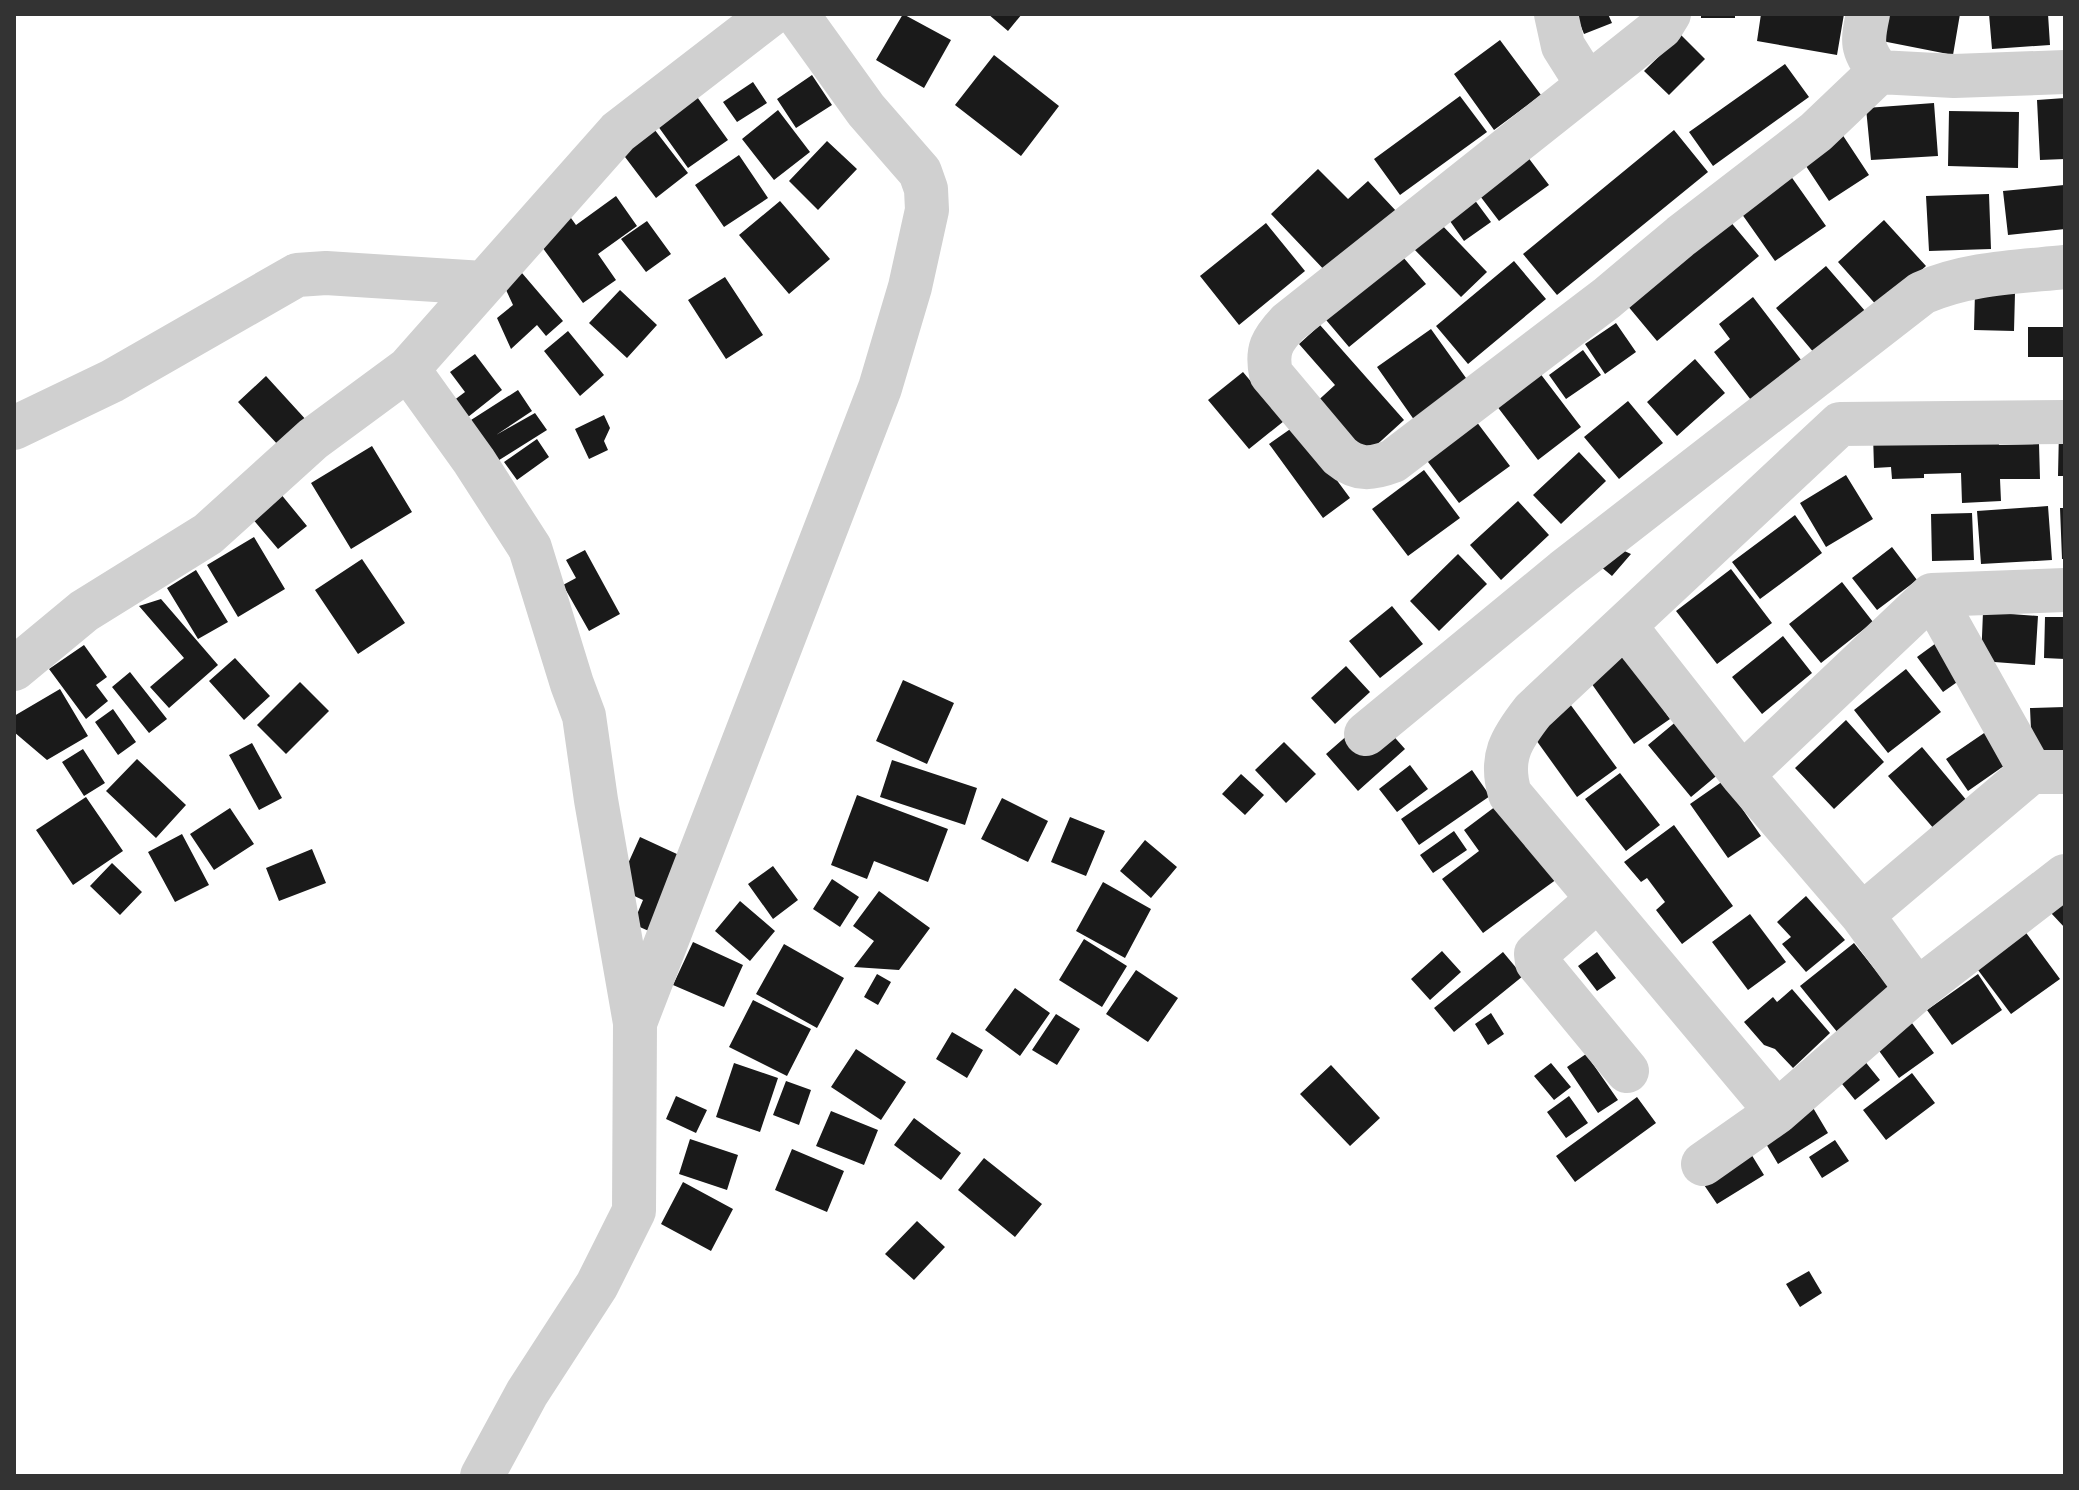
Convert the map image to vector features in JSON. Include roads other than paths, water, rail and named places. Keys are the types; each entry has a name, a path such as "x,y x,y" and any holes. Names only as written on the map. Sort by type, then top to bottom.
{"street":[{"path":"14,669 84,611 208,534 313,439 408,369 618,132 771,14"},
{"path":"635,1023 880,388 910,287 927,210 926,189 920,172 866,110 797,14"},
{"path":"1556,14 1563,46 1587,84"},
{"path":"1669,14 1661,27 1288,323 1271,341 1267,358 1271,374 1352,466 1372,469 1393,461 1607,298 1681,236 1816,132 1879,72 1954,76 2065,72"},
{"path":"1868,14 1863,38 1865,53 1879,72"},
{"path":"1366,734 1564,571 1922,293 1971,277 2065,267"},
{"path":"14,428 112,381 297,275 326,273 483,283"},
{"path":"408,369 474,461 530,548 584,716 635,1023 634,1211 597,1285 527,1393 482,1476"},
{"path":"1777,1112 1510,794 1504,775 1507,755 1518,730 1533,711 1840,424 2065,422"},
{"path":"1742,775 1932,595 2065,590"},
{"path":"1862,915 2048,772 1932,595"},
{"path":"1625,626 1742,775 1862,915 1917,990"},
{"path":"1703,1164 1777,1112 1917,990 2065,876"},
{"path":"1597,900 1536,954 1537,962 1627,1071"}]}
